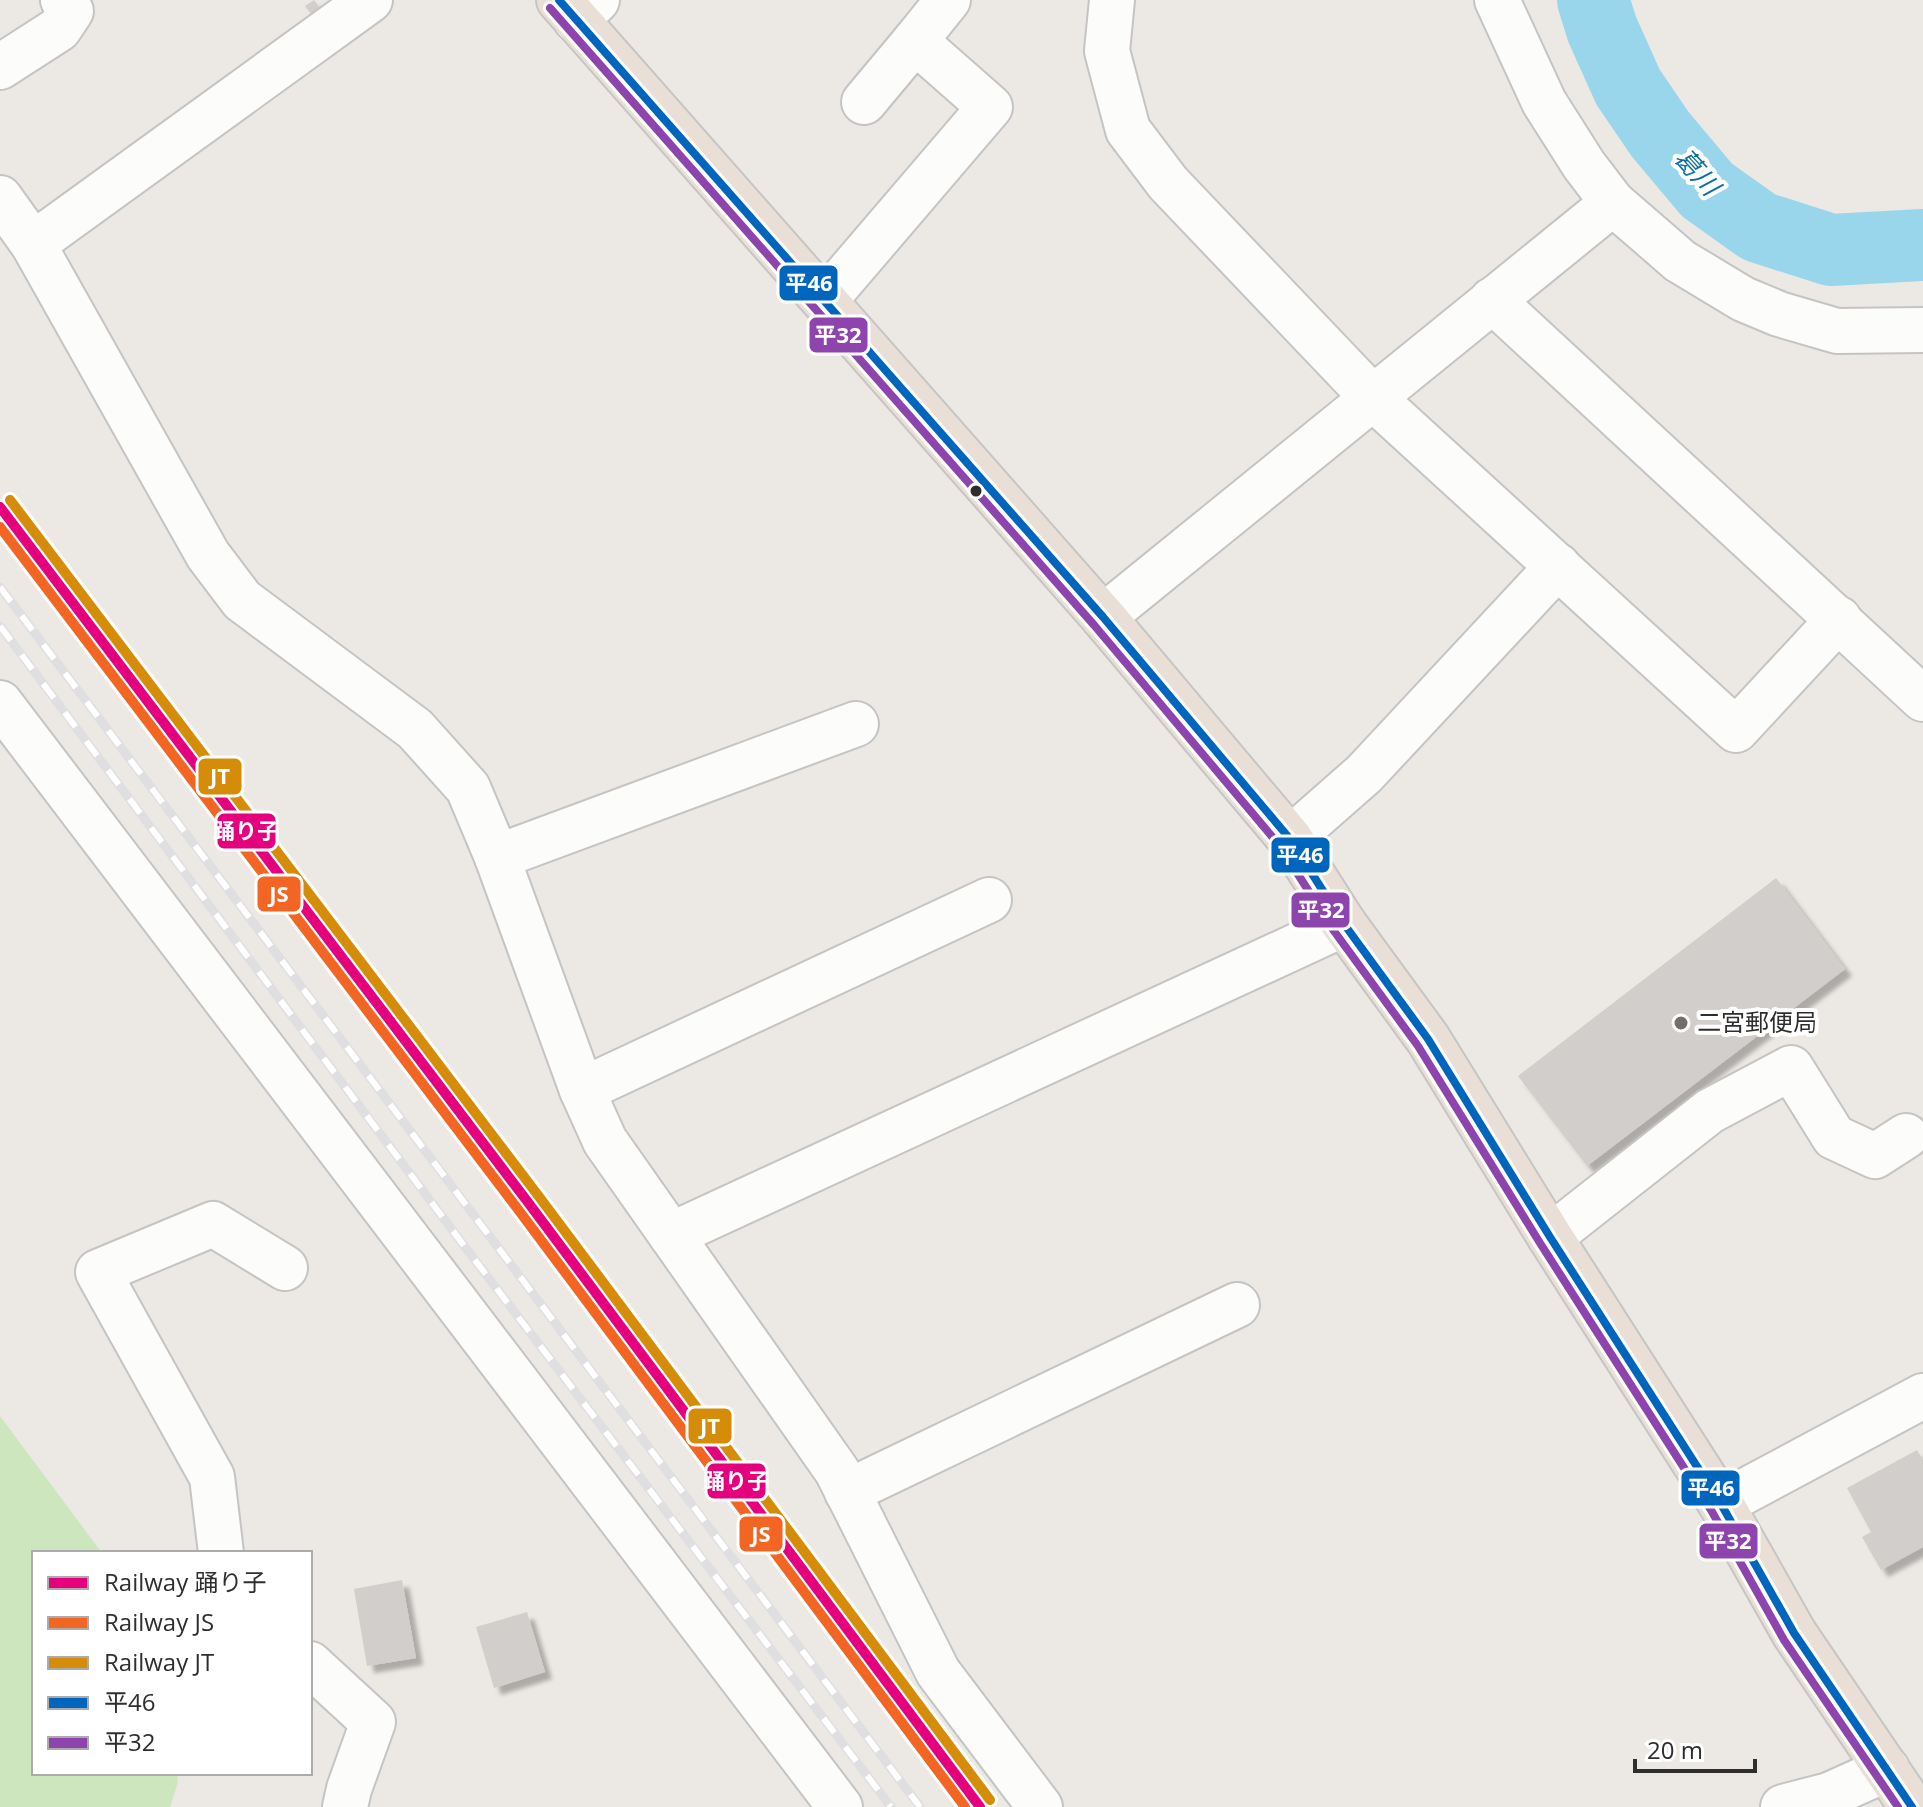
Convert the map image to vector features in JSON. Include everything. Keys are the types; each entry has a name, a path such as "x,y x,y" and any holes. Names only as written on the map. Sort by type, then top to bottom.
{"highway":[{"path":"577,7 825,300 1103,617 1290,839 1344,924 1428,1039 1721,1504 1794,1633 1912,1807"}],"street":[{"path":"0,67 59,29 71,11 63,0"},
{"path":"33,244 370,0"},
{"path":"864,102 948,0"},
{"path":"1112,0 1107,51 1128,130 1168,183 1372,397 1736,730 1839,619"},
{"path":"1497,0 1544,102 1584,165 1613,203 1680,261 1755,304 1837,331 1923,330"},
{"path":"825,300 990,107 915,41"},
{"path":"0,198 33,244 208,555 242,600 415,729 468,788 497,857 582,1090 605,1141 837,1471 938,1672 1040,1807"},
{"path":"1103,617 1613,203"},
{"path":"1492,300 1923,699"},
{"path":"1290,839 1364,774 1558,566"},
{"path":"0,703 840,1807"},
{"path":"497,857 856,724"},
{"path":"582,1090 989,900"},
{"path":"671,1235 1344,924"},
{"path":"1550,1237 1710,1111 1791,1068 1834,1137 1875,1156 1906,1136"},
{"path":"221,1551 212,1477 98,1272 213,1224 285,1268"},
{"path":"847,1492 1237,1305"},
{"path":"1721,1504 1923,1396"},
{"path":"312,1666 373,1722 345,1807"},
{"path":"1783,1807 1829,1795 1887,1769"}],"green space":[{"path":"0,1416 101,1551 32,1551 32,1775 177,1775 178,1782 170,1807 0,1807"}],"building":[{"path":"314,0 332,23 323,30 305,6"},
{"name":"二宮郵便局","path":"1776,878 1845,969 1587,1166 1518,1076"},
{"path":"1917,1450 1923,1460 1923,1547 1881,1570 1862,1537 1871,1532 1847,1488"},
{"path":"402,1580 416,1658 367,1666 354,1589"},
{"path":"527,1612 545,1672 494,1688 476,1627"}],"waterway":[{"name":"葛川","path":"1593,0 1602,29 1628,87 1660,134 1707,190 1759,227 1831,250 1923,245"}],"railway":[{"path":"0,587 920,1807"},
{"path":"0,626 465,1247 891,1807"}],"rail line":[{"name":"JT","path":"10,500 537,1194 990,1800"},
{"name":"踊り子","path":"0,507 527,1201 980,1807"},
{"name":"JS","path":"0,527 517,1208 965,1807"}],"transit line":[{"name":"平46","path":"559,0 1103,617 1290,839 1344,924 1428,1039 1721,1504 1794,1633 1912,1807"},
{"name":"平32","path":"550,8 1094,625 1280,846 1334,931 1418,1046 1711,1510 1784,1640 1898,1807"}],"place":[{"name":"二宮郵便局","path":"1681,1023"}]}
